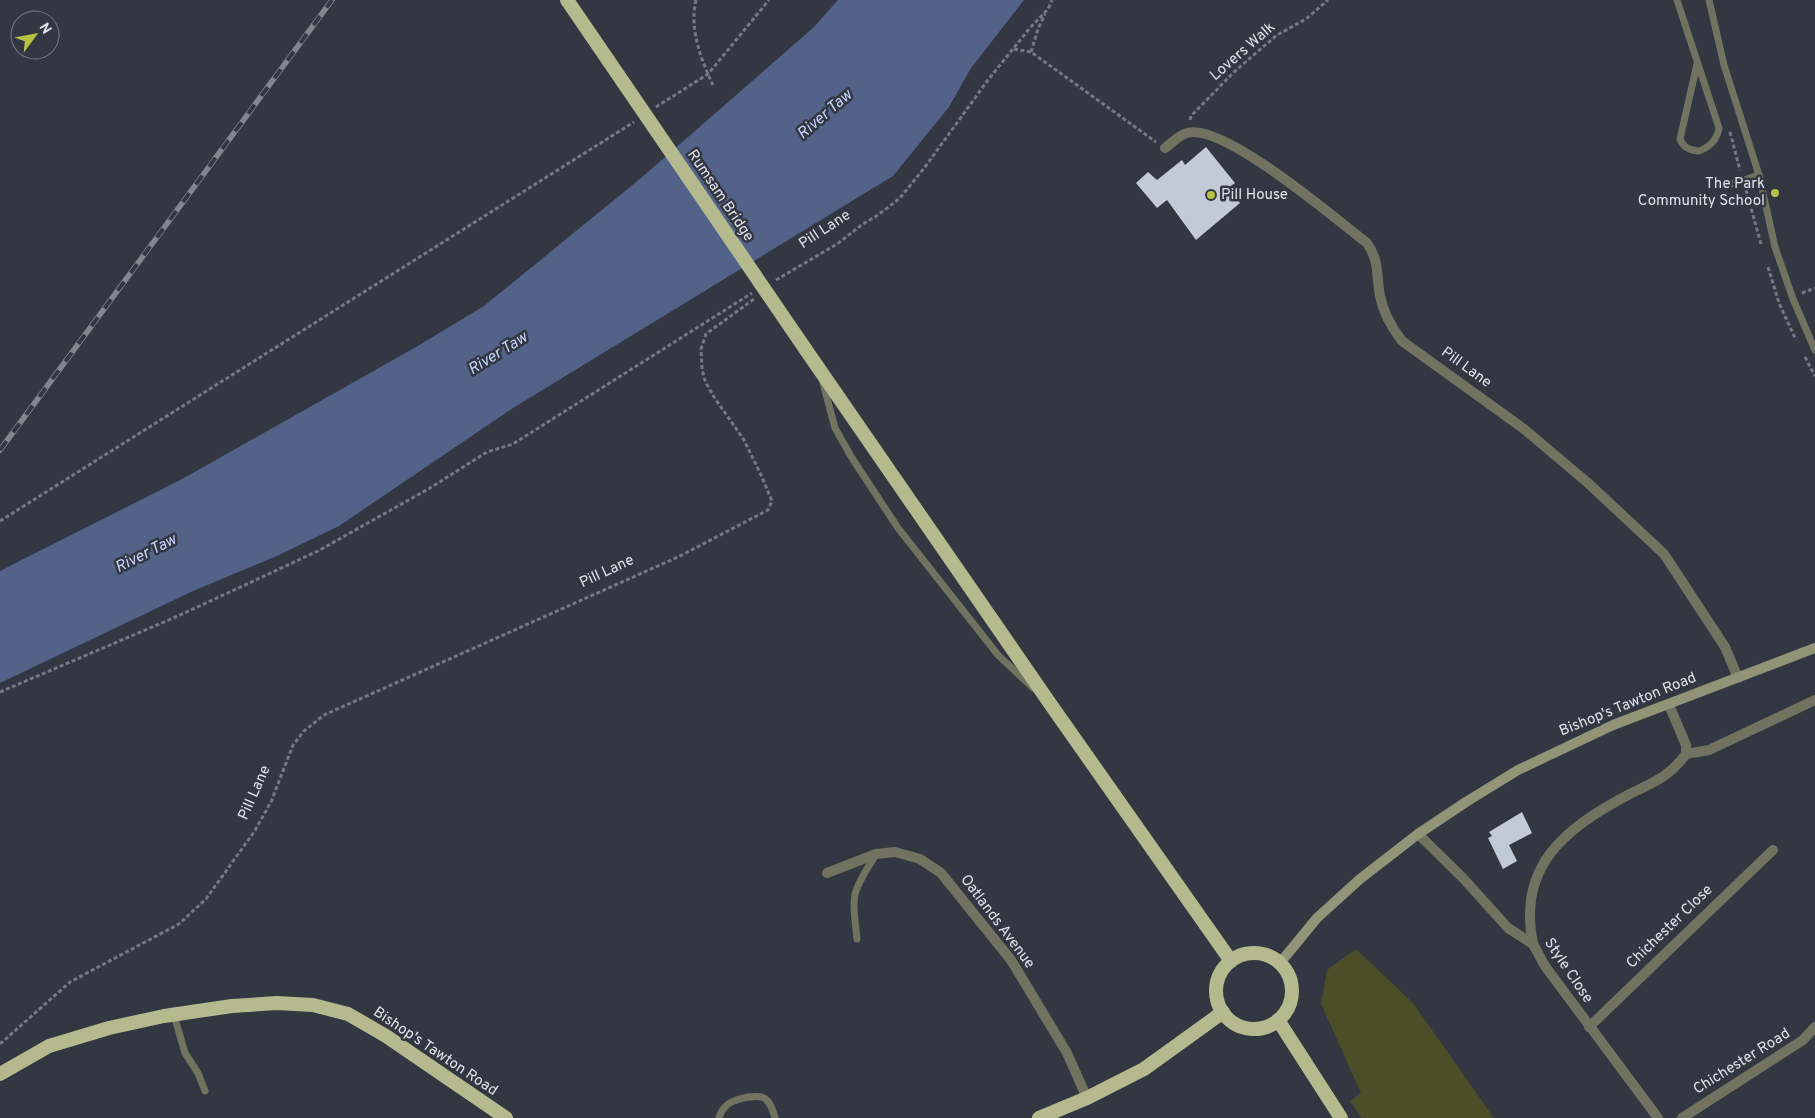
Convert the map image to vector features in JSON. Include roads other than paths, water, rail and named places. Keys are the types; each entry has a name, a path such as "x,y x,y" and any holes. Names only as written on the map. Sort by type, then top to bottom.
{"highway":[{"name":"Rumsam Bridge","path":"567,0 820,371 1231,961"},
{"path":"1261,953 1280,963 1288,973 1292,985 1291,998 1287,1010 1268,1027 1255,1029 1242,1027 1231,1022 1222,1012 1217,1002 1218,979 1223,969 1231,961 1240,955 1261,953"},
{"name":"Bishop's Tawton Road","path":"0,1074 49,1046 110,1028 174,1014 232,1006 277,1003 312,1006 348,1014 386,1036 506,1118"},
{"path":"1039,1118 1087,1098 1144,1069 1222,1012"},
{"path":"1278,1020 1341,1118"}],"main road":[{"name":"Bishop's Tawton Road","path":"1280,963 1317,918 1360,879 1418,834 1518,770 1613,725 1815,648"}],"street":[{"name":"Pill Lane","path":"1165,148 1187,133 1197,132 1217,138 1254,158 1287,181 1367,244 1375,255 1380,297 1386,316 1402,341 1524,429 1588,483 1664,554 1724,646 1738,678"},
{"path":"1533,944 1529,913 1534,883 1558,844 1580,824 1626,796 1666,776 1686,754 1709,750 1815,700"},
{"path":"1669,705 1686,746 1686,754"},
{"name":"Style Close","path":"1418,834 1463,878 1508,928 1533,944 1545,966 1658,1118"},
{"name":"Chichester Close","path":"1589,1027 1773,850"},
{"name":"Oatlands Avenue","path":"827,873 876,854 896,852 920,859 940,873 1011,960 1067,1053 1087,1098"},
{"name":"Chichester Road","path":"1682,1118 1803,1040 1815,1027"}],"lane":[{"path":"1677,0 1718,128 1718,135 1714,141 1698,151 1687,149 1680,139 1697,64"},
{"path":"1709,0 1724,65 1759,175 1775,247 1793,298 1815,350"},
{"path":"1729,185 1759,175"},
{"path":"820,371 835,428 852,458 898,528 998,655 1051,705"},
{"path":"857,939 854,911 855,896 860,882 876,854"},
{"path":"174,1014 185,1053 198,1073 205,1091"},
{"path":"719,1118 721,1110 734,1100 756,1096 762,1097 768,1102 775,1118"}],"water":[{"name":"River Taw","path":"838,0 1024,0 971,68 949,107 893,176 513,408 339,526 279,555 193,591 0,683 0,571 184,478 416,347 484,306 641,178 814,27"}],"railway":[{"path":"0,450 332,0"}],"place":[{"name":"The Park Community School","path":"1775,193"},
{"name":"Pill House","path":"1211,195"}]}
